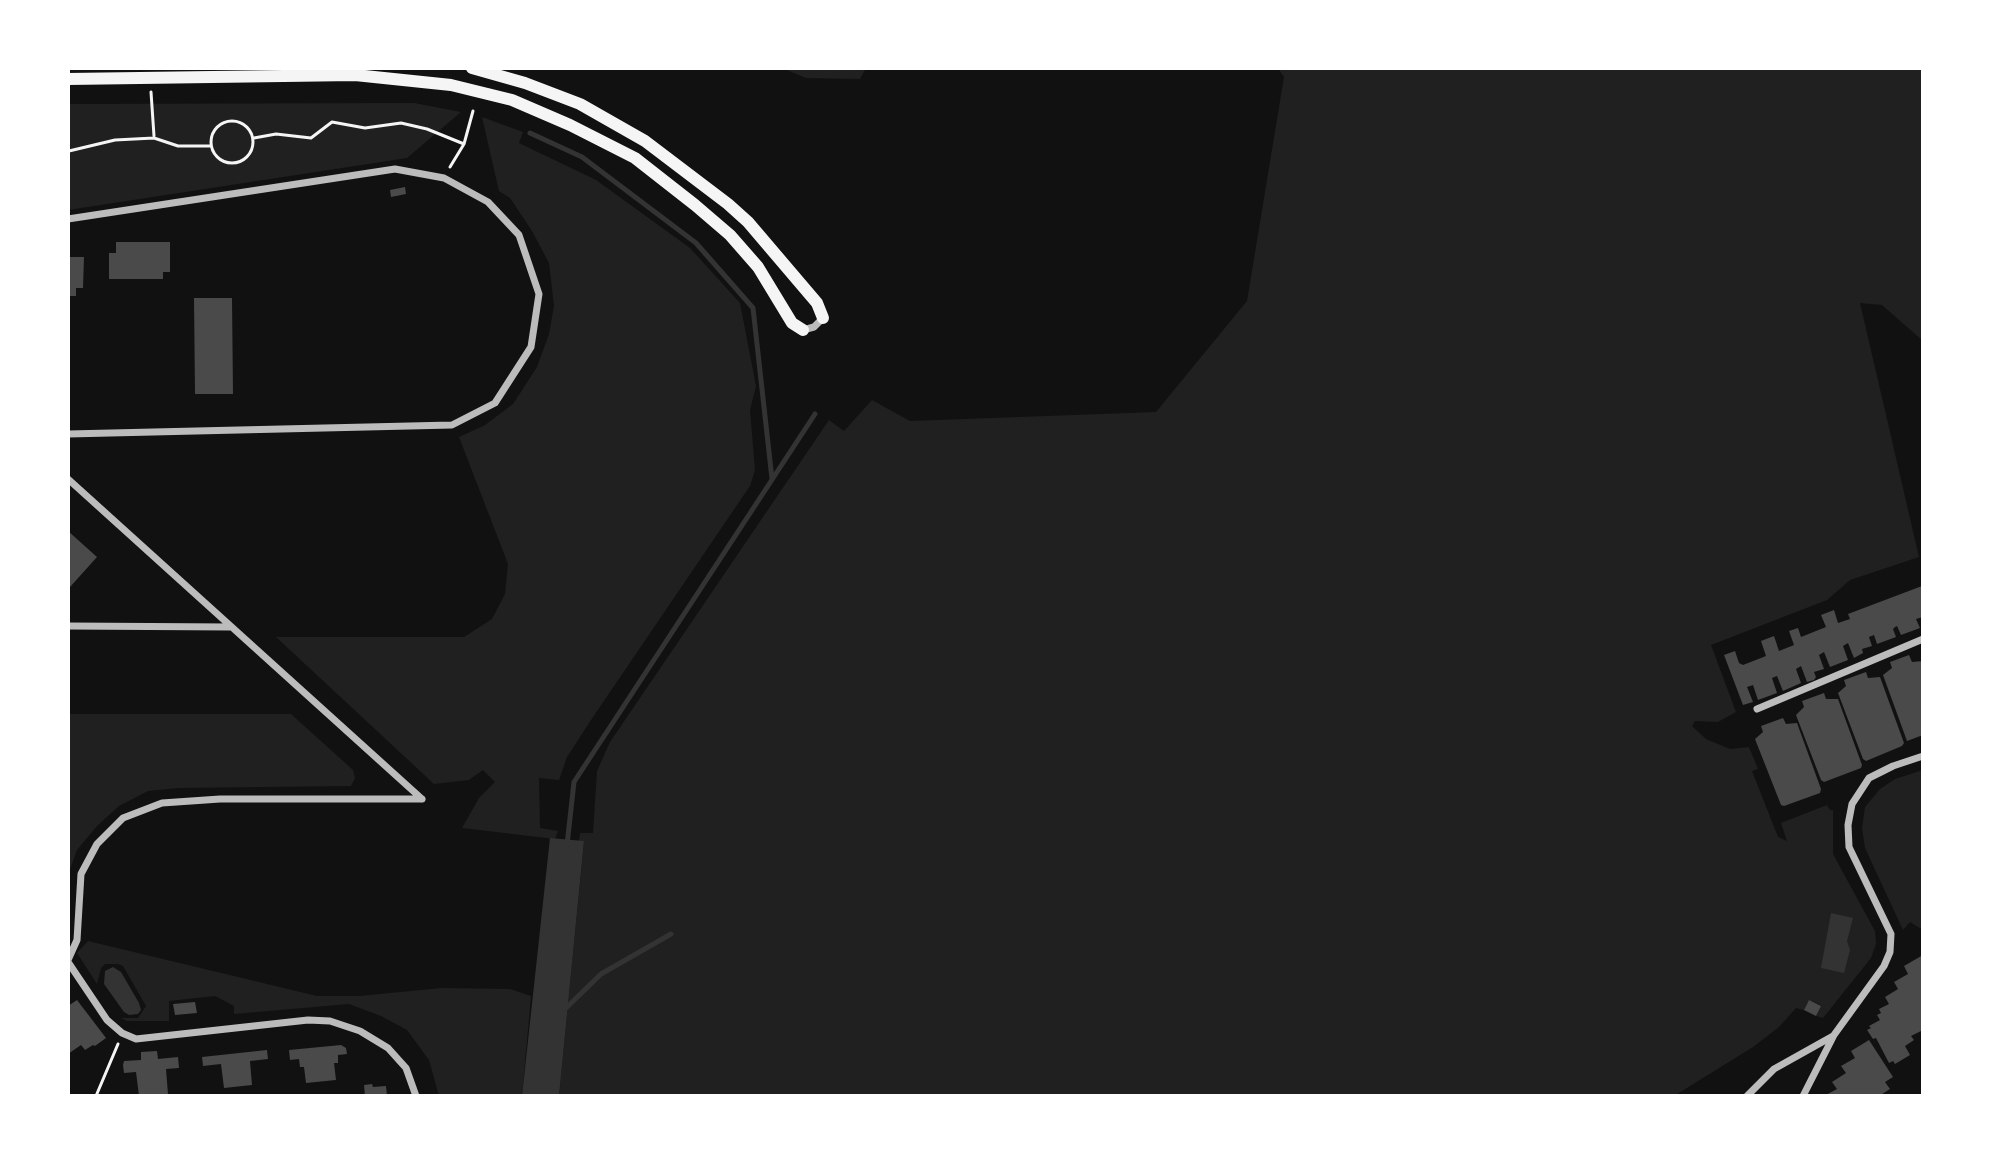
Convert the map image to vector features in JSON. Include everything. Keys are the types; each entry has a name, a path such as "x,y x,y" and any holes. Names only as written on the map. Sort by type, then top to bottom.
{"main road":[{"path":"472,68 525,83 580,104 645,141 748,222 817,303 823,318"},
{"path":"68,79 355,75 451,85 512,100 635,158 695,205 739,245 758,267 792,323 803,330"}],"street":[{"path":"68,219 395,169 444,178 488,202 519,235 539,294 531,347 495,403 452,425 68,434"},
{"path":"803,330 814,327 823,318"},
{"path":"68,479 422,799 220,799 162,803 123,818 97,844 81,874 77,940 68,961 107,1020 122,1033 136,1039 308,1020 330,1021 360,1031 388,1048 406,1068 416,1096"},
{"path":"68,626 230,627"},
{"path":"1757,709 1923,639"},
{"path":"1803,1096 1834,1035 1884,966 1890,952 1891,934 1849,847 1848,825 1852,804 1869,778 1923,756"},
{"path":"1747,1096 1774,1069 1834,1035"}],"path":[{"path":"151,92 154,138"},
{"path":"444,178 464,144 473,111"},
{"path":"233,120 250,129 254,138 248,157 231,164 214,155 211,146 211,136 216,128 233,120"},
{"path":"254,138 276,134 311,138 332,122 365,128 401,123 427,129 464,144"},
{"path":"68,164 69,149 86,149 115,140 154,138 178,146 211,146"},
{"path":"96,1096 117,1045"}],"shaded area":[{"path":"782,68 866,68 860,79 806,78"},
{"path":"1278,68 1923,68 1923,341 1882,305 1860,303 1919,557 1850,580 1827,600 1711,645 1736,712 1718,722 1695,721 1692,726 1706,739 1730,749 1749,747 1758,769 1752,771 1778,837 1787,841 1781,823 1827,805 1833,810 1833,854 1875,931 1876,944 1871,958 1823,1018 1816,1016 1821,1005 1809,1000 1804,1010 1796,1008 1779,1027 1753,1047 1674,1096 559,1096 584,842 579,841 580,833 593,833 597,771 610,742 829,420 844,431 872,400 910,421 1156,412 1247,301 1284,77"},
{"path":"414,103 461,112 407,158 68,210 68,104"},
{"path":"482,117 523,132 519,143 596,180 690,248 740,303 756,386 750,410 755,470 750,486 591,720 567,757 559,780 539,778 540,828 558,831 555,839 462,828 479,798 495,782 483,770 469,780 434,784 276,637 464,637 492,619 505,594 508,564 459,437 485,425 513,404 537,367 549,334 554,306 549,263 510,198 499,191"},
{"path":"68,714 291,714 353,770 355,778 351,786 148,791 119,806 97,826 77,850 68,875"},
{"path":"1923,770 1923,930 1910,922 1903,930 1865,848 1862,828 1865,807 1880,789 1895,779"},
{"path":"550,838 584,841 559,1096 522,1096"},
{"path":"1831,913 1853,918 1844,973 1821,968"},
{"path":"88,941 317,996 359,996 442,988 510,989 531,996 522,1096 439,1096 429,1060 407,1030 349,1004 234,1014 234,1006 215,996 169,1001 169,1021 127,1021 121,1018 138,1018 146,1006 123,966 105,964 97,984 77,953"},
{"path":"113,967 121,972 139,1003 141,1010 138,1014 124,1012 104,984 105,971"}],"building":[{"path":"405,187 406,194 391,197 390,190"},
{"path":"116,242 170,242 170,272 163,272 163,279 109,279 109,253 116,253"},
{"path":"68,257 84,257 83,288 76,288 76,296 68,296"},
{"path":"194,298 232,298 233,394 195,394"},
{"path":"68,531 97,557 70,587 68,585"},
{"path":"1922,586 1923,617 1916,619 1920,628 1901,635 1897,626 1893,629 1896,637 1877,644 1874,635 1869,637 1872,646 1862,649 1863,653 1854,658 1848,643 1843,646 1848,660 1830,667 1824,652 1819,655 1824,669 1814,672 1814,680 1807,682 1801,666 1796,669 1801,683 1783,691 1777,676 1772,678 1777,693 1758,700 1753,685 1747,687 1753,702 1743,705 1724,655 1735,651 1739,663 1743,665 1766,656 1761,641 1774,636 1779,651 1794,645 1789,631 1798,628 1801,637 1826,627 1821,615 1834,610 1838,623 1850,619 1848,614"},
{"path":"1909,655 1912,662 1923,661 1923,735 1907,741 1883,675 1892,668 1890,662"},
{"path":"1866,672 1868,678 1880,677 1904,743 1866,761 1838,693 1846,686 1844,680"},
{"path":"1824,693 1826,699 1838,699 1862,765 1824,782 1796,715 1804,707 1802,701"},
{"path":"1783,718 1786,724 1797,723 1821,789 1820,793 1784,806 1755,739 1763,732 1761,726"},
{"path":"1923,955 1923,1030 1911,1036 1914,1040 1905,1046 1910,1055 1895,1064 1893,1061 1889,1063 1876,1038 1873,1039 1867,1030 1880,1020 1877,1015 1881,1013 1879,1009 1889,1004 1885,997 1898,989 1894,982 1908,974 1904,966"},
{"path":"77,1000 106,1038 85,1050 81,1045 68,1054 68,1006"},
{"path":"1809,1000 1821,1006 1816,1016 1804,1010"},
{"path":"195,1002 197,1013 175,1015 173,1004"},
{"path":"1869,1040 1893,1077 1885,1082 1890,1089 1879,1096 1824,1096 1837,1089 1832,1082 1846,1073 1841,1066 1855,1058 1851,1051"},
{"path":"341,1045 346,1048 347,1054 338,1055 338,1063 334,1063 336,1080 306,1083 304,1067 300,1067 299,1059 290,1060 289,1050"},
{"path":"267,1050 268,1059 250,1061 252,1085 224,1088 221,1064 203,1066 202,1057"},
{"path":"157,1051 158,1059 178,1057 179,1068 166,1069 168,1094 139,1096 136,1072 124,1073 124,1061 141,1060 141,1052"},
{"path":"372,1084 373,1087 386,1086 387,1096 365,1096 364,1085"}],"waterway":[{"path":"530,133 582,157 696,243 753,308 772,479"},
{"path":"567,845 574,782 815,414"},
{"path":"565,1009 601,974 671,934"}]}
